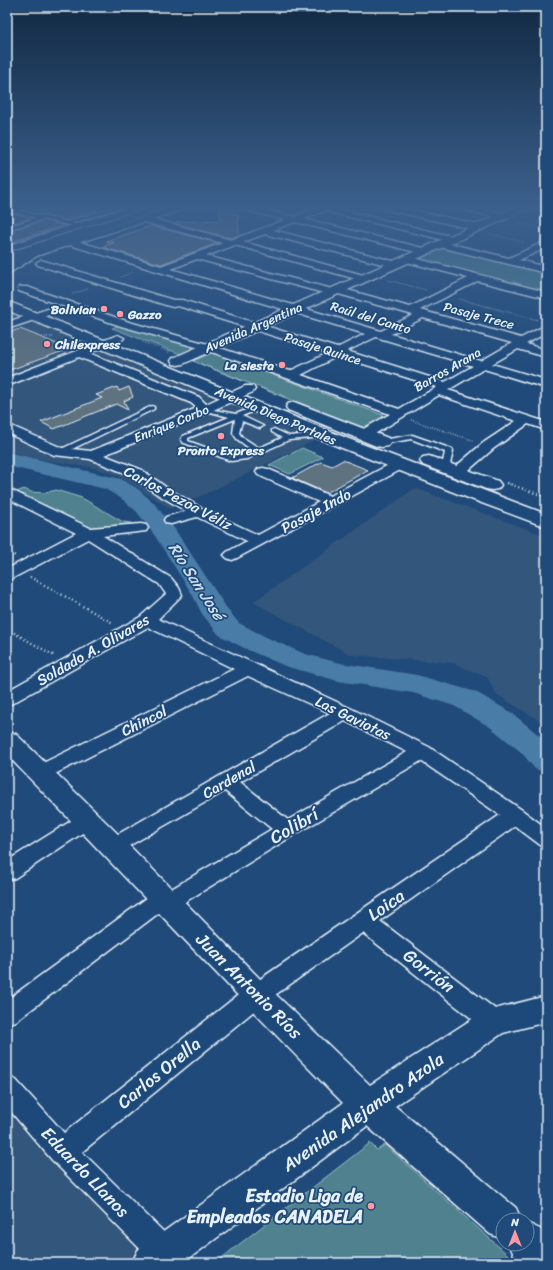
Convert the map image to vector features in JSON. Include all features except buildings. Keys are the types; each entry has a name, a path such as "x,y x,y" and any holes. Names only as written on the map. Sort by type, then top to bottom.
{"main road":[{"name":"Avenida Diego Portales","path":"7,294 181,359 287,401 383,442 546,521"},
{"name":"Avenida Diego Portales","path":"7,305 35,316 116,335 216,391 399,465 454,476"},
{"path":"257,408 287,401"},
{"path":"454,476 475,479 546,505"},
{"name":"Juan Antonio Ríos","path":"10,749 40,773 86,821 113,846 256,995 368,1105 495,1214"},
{"name":"Avenida Alejandro Azola","path":"158,1258 368,1105 494,1022 546,1009"},
{"path":"535,1249 546,1258"}],"street":[{"name":"Pasaje Quince","path":"49,265 255,326 337,352 527,419 544,423"},
{"name":"Raúl del Canto","path":"149,265 546,384"},
{"path":"162,269 172,265"},
{"name":"Pasaje Trece","path":"233,265 422,314 519,343 546,354"},
{"path":"316,265 364,278"},
{"name":"Avenida Argentina","path":"181,359 391,265"},
{"path":"431,265 546,294"},
{"path":"527,265 546,270"},
{"path":"411,311 478,277"},
{"name":"Avenida Diego Portales","path":"23,289 116,335 207,347 398,414"},
{"path":"7,326 51,311"},
{"path":"290,376 337,352 422,314"},
{"name":"Barros Arana","path":"363,434 546,328"},
{"path":"7,382 81,354 116,335"},
{"name":"Avenida Diego Portales","path":"81,354 195,400 205,409"},
{"name":"Enrique Corbo","path":"92,455 205,409 232,397 250,386"},
{"path":"195,400 216,391"},
{"path":"454,476 488,446 527,419"},
{"name":"Carlos Pezoa Véliz","path":"7,428 59,452 92,455 137,473 162,491 198,512 259,541"},
{"name":"Pasaje Indo","path":"232,556 399,465"},
{"path":"263,472 331,502"},
{"path":"7,492 88,533"},
{"path":"171,520 198,512"},
{"path":"12,572 88,533 140,528"},
{"name":"Soldado A. Olivares","path":"7,699 146,621 174,595 172,588 164,581 88,533"},
{"name":"Las Gaviotas","path":"146,621 161,626 345,713 422,752 515,815 546,839"},
{"name":"Chincol","path":"40,773 248,668"},
{"name":"Cardenal","path":"113,846 345,713"},
{"name":"Colibrí","path":"7,1014 165,900 422,752"},
{"path":"226,781 287,830"},
{"name":"Loica","path":"256,995 515,815"},
{"path":"7,872 86,821"},
{"name":"Gorrión","path":"364,921 494,1022"},
{"name":"Carlos Orella","path":"62,1151 256,995"},
{"name":"Eduardo Llanos","path":"7,1088 158,1258"}],"lane":[{"path":"59,452 152,408"},
{"path":"257,408 185,437 185,442 231,459 244,457 288,438 323,435"},
{"path":"205,409 237,417 260,426"},
{"path":"237,417 236,432 239,438 258,451"},
{"path":"274,431 288,438"}],"path":[{"path":"116,335 176,303"},
{"path":"40,337 45,336"},
{"path":"140,340 181,359 287,401"},
{"path":"398,414 488,446"},
{"path":"502,481 546,496"},
{"path":"12,572 127,631"},
{"path":"7,629 68,664"}],"shaded area":[{"path":"154,265 170,265 163,268"},
{"path":"7,311 317,439 212,491 171,509 120,477 108,472 33,458 7,451"},
{"path":"415,488 546,536 546,725 496,694 487,677 452,663 351,655 253,602"},
{"path":"7,1104 153,1255 142,1263 7,1263"}],"green space":[{"path":"437,265 519,265 546,272 546,293"},
{"path":"120,325 200,347 180,354 112,328"},
{"path":"212,353 386,416 364,429 193,361"},
{"path":"302,448 323,457 290,474 269,465"},
{"path":"24,489 31,492 45,493 56,490 82,498 123,522 132,523 141,528 88,533 11,494"},
{"name":"Estadio Liga de Empleados CANADELA","path":"370,1143 377,1150 385,1145 495,1243 495,1252 505,1252 517,1263 215,1263"}],"waterway":[{"name":"Río San José","path":"7,459 113,484 130,494 145,507 165,533 205,594 216,614 229,629 258,644 295,660 338,672 417,684 465,699 501,720 532,745 546,761"}],"place":[{"name":"Bolivian","path":"104,309"},
{"name":"Gazzo","path":"120,314"},
{"name":"Chilexpress","path":"47,344"},
{"name":"La siesta","path":"282,365"},
{"name":"Pronto Express","path":"221,436"},
{"name":"Estadio Liga de Empleados CANADELA","path":"371,1206"}]}
